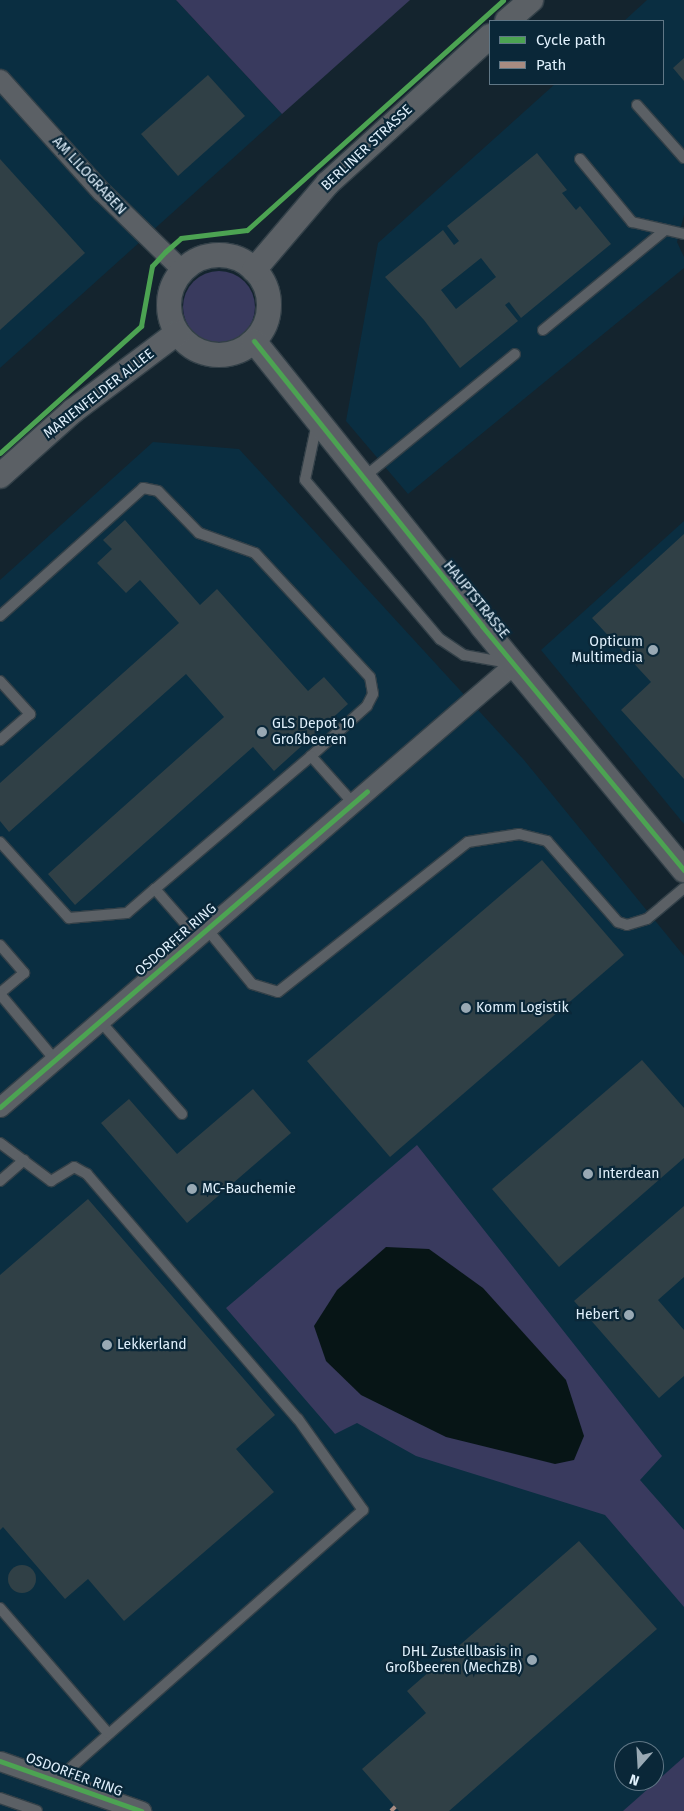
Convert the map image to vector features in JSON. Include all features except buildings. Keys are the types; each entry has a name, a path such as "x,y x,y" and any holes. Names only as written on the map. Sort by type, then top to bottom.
{"street":[{"path":"508,20 531,0"},
{"name":"BERLINER STRASSE","path":"254,270 328,182 489,37"},
{"name":"AM LILOGRABEN","path":"0,79 101,191 182,270"},
{"path":"218,255 244,262 254,270 268,298 266,321 254,341 242,350 214,355 187,344 177,333 170,318 168,301 173,284 182,270 205,257 218,255"},
{"name":"MARIENFELDER ALLEE","path":"0,476 73,411 177,333"},
{"name":"HAUPTSTRASSE","path":"254,341 514,664 684,870"},
{"name":"OSDORFER RING","path":"0,1107 514,664"},
{"name":"OSDORFER RING","path":"0,1761 141,1811"}],"lane":[{"path":"637,105 684,158"},
{"path":"580,159 632,222 684,234"},
{"path":"543,330 665,230"},
{"path":"363,478 515,354"},
{"path":"318,422 305,480 440,639 464,655 514,664"},
{"path":"0,616 143,488 158,491 199,533 255,553 370,677 373,694 367,706 311,756 127,913 69,918 0,842"},
{"path":"0,681 30,714 0,740"},
{"path":"311,756 353,803"},
{"path":"154,889 202,933 252,984 278,992 468,842 519,834 547,841 618,922 627,925 647,919 684,888"},
{"path":"0,945 24,973 0,994 55,1060"},
{"path":"100,1020 182,1114"},
{"path":"0,1143 51,1181 74,1167 87,1174 298,1419 363,1510 108,1733 56,1781"},
{"path":"0,1181 24,1160"},
{"path":"0,1608 108,1733"},
{"path":"0,1798 37,1811"}],"shaded area":[{"path":"0,0 176,0 282,114 0,368"},
{"path":"176,0 410,0 282,114"},
{"path":"647,0 684,0 684,215 677,242 684,257 684,268 408,494 346,421 378,243 554,85 664,85 664,20 625,20"},
{"path":"219,271 233,274 245,281 252,293 255,307 252,321 245,333 233,340 219,343 205,340 193,333 186,321 183,307 186,293 193,281 205,274"},
{"path":"153,442 239,449 524,760 684,956 684,1811 0,1811 0,580"},
{"path":"684,521 684,824 541,650"},
{"path":"417,1145 662,1456 640,1480 684,1530 684,1607 605,1515 416,1456 357,1423 335,1434 226,1308"},
{"path":"386,1247 429,1249 483,1288 566,1380 584,1436 574,1460 555,1464 446,1437 361,1395 326,1361 314,1326 337,1290"},
{"path":"684,1757 684,1811 623,1811 646,1791 664,1791 664,1775"}],"marked path":[{"path":"391,1811 395,1807"}],"cycle path":[{"path":"0,453 141,326 152,266 165,252 181,238 247,230 503,0"},
{"path":"254,341 482,626 684,870"},
{"path":"0,1107 367,791"},
{"path":"0,1761 141,1811"}],"place":[{"name":"Opticum Multimedia","path":"653,650"},
{"name":"GLS Depot 10 Großbeeren","path":"262,732"},
{"name":"Komm Logistik","path":"466,1008"},
{"name":"Interdean","path":"588,1174"},
{"name":"MC-Bauchemie","path":"192,1189"},
{"name":"Hebert","path":"629,1315"},
{"name":"Lekkerland","path":"107,1345"},
{"name":"DHL Zustellbasis in Großbeeren (MechZB)","path":"532,1660"}]}
